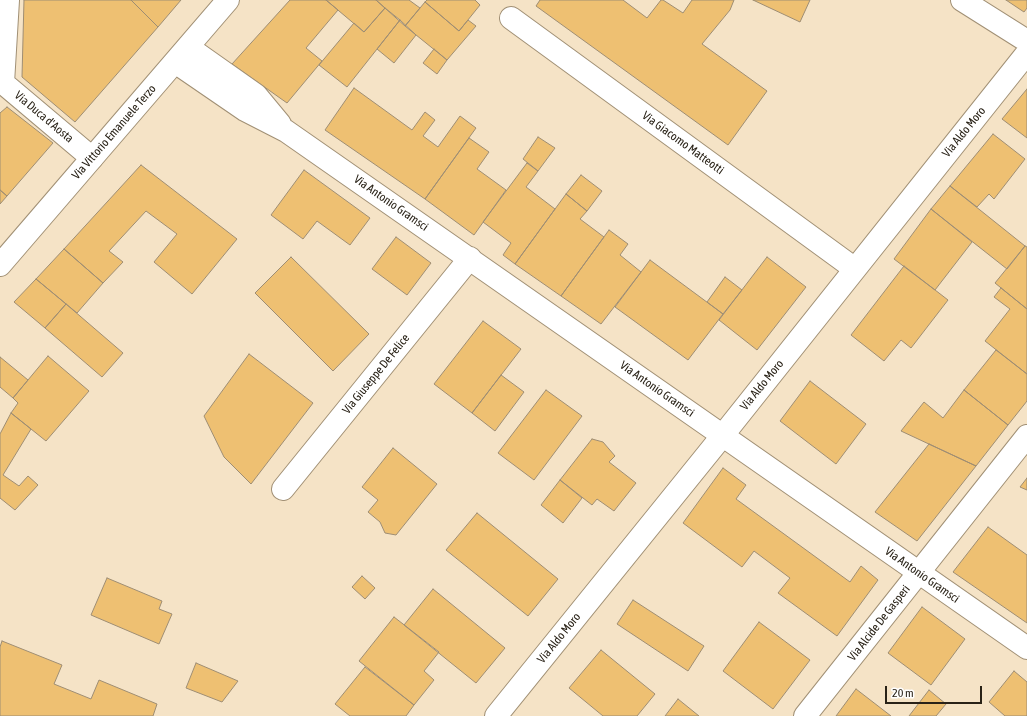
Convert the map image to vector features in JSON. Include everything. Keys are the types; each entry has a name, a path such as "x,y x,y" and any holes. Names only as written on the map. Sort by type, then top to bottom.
{"street":[{"name":"Via Duca d'Aosta","path":"8,0 2,81 92,158"},
{"name":"Via Vittorio Emanuele Terzo","path":"0,265 228,0"},
{"path":"962,0 1027,41"},
{"name":"Via Giacomo Matteotti","path":"511,18 855,269"},
{"name":"Via Aldo Moro","path":"496,716 723,435 1027,53"},
{"name":"Via Antonio Gramsci","path":"181,54 245,110 286,131 1027,648"},
{"name":"Via Giuseppe De Felice","path":"283,489 470,258"},
{"name":"Via Alcide De Gasperi","path":"805,716 1027,436"}],"building":[{"path":"24,0 131,0 158,27 75,122 22,77"},
{"path":"131,0 181,0 158,27"},
{"path":"290,0 326,0 338,10 306,48 322,61 287,103 232,64"},
{"path":"326,0 376,0 385,8 364,32"},
{"path":"376,0 409,0 420,8 405,26"},
{"path":"427,0 475,0 480,5 459,31 425,2"},
{"path":"540,0 623,0 647,18 661,0 683,13 692,0 734,0 730,10 702,44 767,91 728,145 536,6"},
{"path":"753,0 810,0 800,22"},
{"path":"1006,0 1027,0 1027,8 1024,12"},
{"path":"425,2 459,31 468,20 476,26 447,60 405,26"},
{"path":"385,8 400,20 347,87 319,65 354,23 364,32"},
{"path":"400,20 416,35 394,63 377,49"},
{"path":"434,49 447,60 437,74 423,63"},
{"path":"354,88 412,130 425,112 435,120 423,136 438,147 460,116 476,128 425,199 325,130"},
{"path":"1027,89 1027,138 1002,119"},
{"path":"7,107 53,143 7,196 0,190 0,113"},
{"path":"993,134 1025,159 994,199 989,194 977,207 950,186"},
{"path":"538,137 555,148 538,171 523,159"},
{"path":"469,138 489,152 477,169 506,190 474,235 425,199"},
{"path":"527,163 538,171 526,187 555,209 515,264 503,255 511,243 483,222"},
{"path":"141,165 237,239 192,294 154,262 177,234 146,211 109,251 123,262 103,283 64,249"},
{"path":"304,170 370,218 350,245 317,221 303,239 271,215"},
{"path":"581,175 602,191 587,211 566,194"},
{"path":"950,186 1025,246 1007,269 931,209"},
{"path":"0,190 7,196 0,204"},
{"path":"566,194 587,211 580,219 604,237 561,296 515,264"},
{"path":"931,209 972,242 935,290 894,259"},
{"path":"609,230 628,244 620,255 641,272 601,324 561,296"},
{"path":"396,237 431,263 407,295 372,269"},
{"path":"1025,246 1027,247 1027,309 995,283"},
{"path":"64,249 103,283 77,313 36,279"},
{"path":"291,257 369,334 333,371 255,293"},
{"path":"767,257 806,287 757,350 719,320"},
{"path":"650,260 723,314 688,360 615,307"},
{"path":"904,266 948,300 911,348 901,340 884,361 851,335"},
{"path":"725,277 742,290 723,314 707,302"},
{"path":"36,279 66,304 45,328 14,302"},
{"path":"1001,288 1027,309 1027,374 985,341 1010,309 994,297"},
{"path":"66,304 123,353 102,377 45,328"},
{"path":"483,321 521,349 472,413 434,384"},
{"path":"996,350 1027,374 1027,401 1008,425 964,390"},
{"path":"249,354 313,403 251,484 224,457 204,416"},
{"path":"48,356 89,391 46,441 11,413 18,403 13,398"},
{"path":"0,357 28,380 13,398 0,387"},
{"path":"501,375 524,392 495,431 472,413"},
{"path":"810,381 866,424 836,464 780,421"},
{"path":"546,390 582,416 534,480 498,453"},
{"path":"964,390 1008,425 976,466 901,431 924,402 943,418"},
{"path":"11,413 31,429 3,475 19,486 28,476 38,485 15,510 0,498 0,434"},
{"path":"592,439 603,442 615,456 609,462 636,483 614,511 597,499 592,505 560,480"},
{"path":"929,444 976,466 917,541 875,512"},
{"path":"393,448 437,484 396,535 385,533 380,522 368,512 378,500 362,487"},
{"path":"723,468 746,485 736,499 850,582 861,566 878,580 837,636 778,593 790,578 754,551 742,567 683,523"},
{"path":"1027,478 1027,490 1020,487"},
{"path":"560,480 582,498 563,523 541,505"},
{"path":"477,513 558,579 528,616 446,550"},
{"path":"988,527 1027,555 1027,623 953,572"},
{"path":"362,576 375,588 365,599 352,587"},
{"path":"107,578 162,601 159,609 172,614 159,644 91,615"},
{"path":"433,589 505,648 476,683 404,625"},
{"path":"633,600 704,646 688,671 617,624"},
{"path":"922,607 965,639 931,685 888,653"},
{"path":"394,617 439,652 424,671 434,680 414,705 359,661"},
{"path":"759,622 810,660 773,709 723,671"},
{"path":"2,641 62,665 54,684 91,699 99,680 157,704 153,716 0,716 0,647"},
{"path":"601,650 655,694 637,716 603,716 569,688"},
{"path":"196,663 238,681 222,702 186,688"},
{"path":"365,667 414,705 406,716 350,716 335,704"},
{"path":"1014,671 1027,682 1027,716 1005,716 989,702"},
{"path":"856,689 891,716 836,716"},
{"path":"929,690 946,704 936,716 909,716"},
{"path":"678,699 699,716 665,716"}]}
